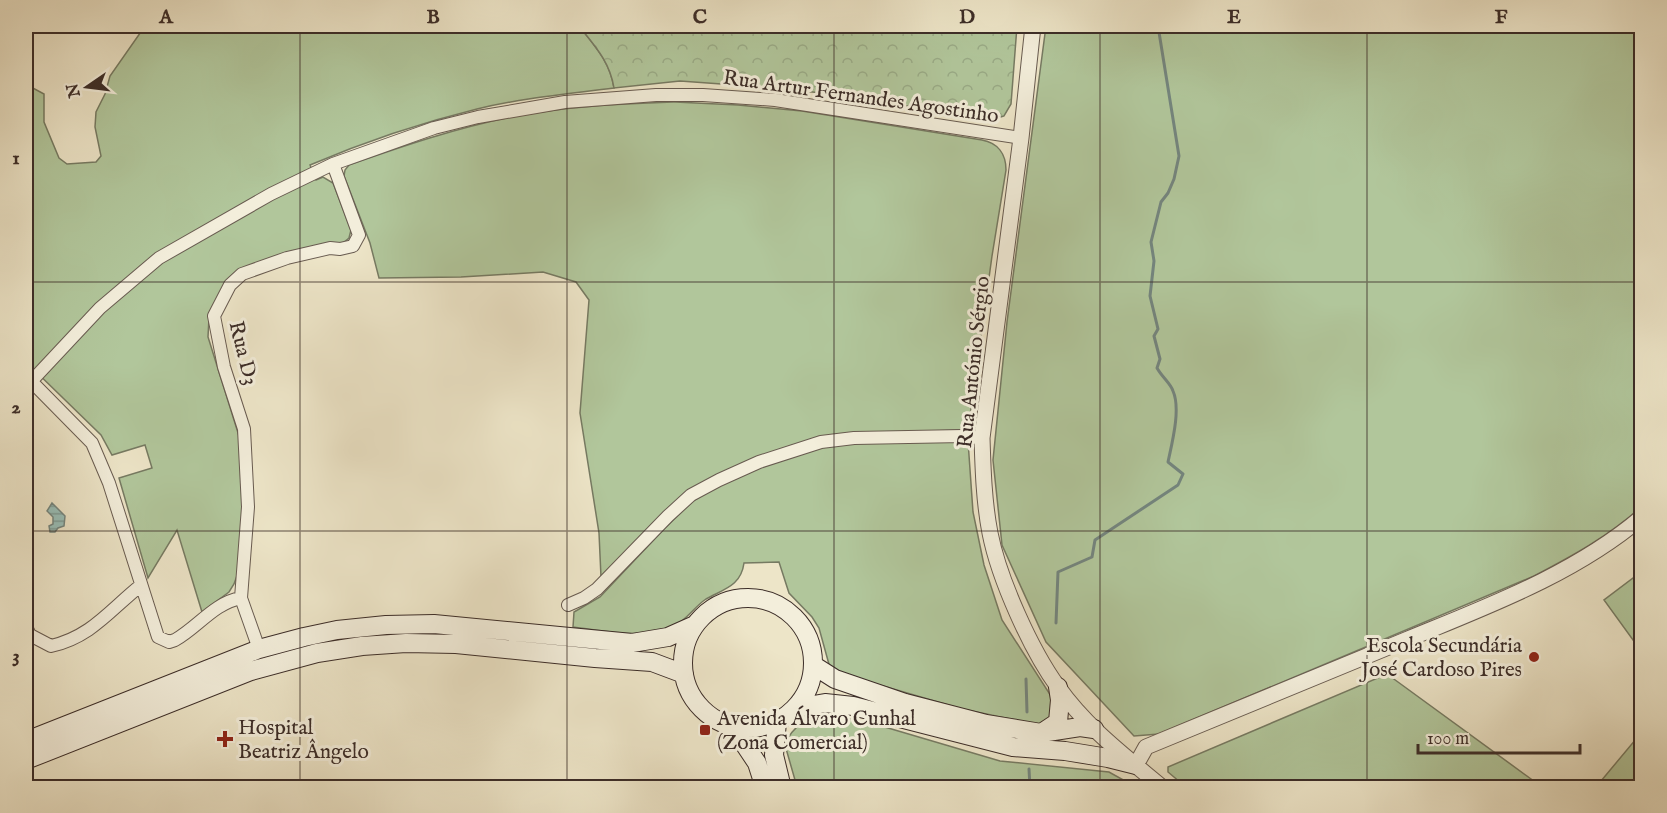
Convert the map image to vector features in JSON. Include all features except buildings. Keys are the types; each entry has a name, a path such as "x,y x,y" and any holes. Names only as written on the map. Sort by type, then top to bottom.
{"main road":[{"path":"747,598 762,600 783,608 799,623 810,643 813,665 808,688 796,708 777,722 755,730 733,727 711,717 701,708 690,692 684,674 683,657 687,640 695,625 706,614 725,603 747,598"},
{"path":"26,741 259,649 337,630 386,625 435,624 632,643 668,637 695,625"},
{"path":"26,760 251,671 317,653 362,646 406,643 456,644 652,662 684,674"},
{"path":"813,665 835,680 904,703 986,724 1041,733 1080,727 1094,729"},
{"path":"1041,733 1058,722 1060,700 1058,687"},
{"path":"796,708 825,703 853,706 1013,747 1065,751 1136,765"},
{"path":"777,722 774,756 782,788"},
{"path":"733,727 756,763 765,788"},
{"path":"1065,751 1081,742 1094,729"}],"street":[{"name":"Rua António Sérgio","path":"1033,26 1021,138 982,438 983,484 990,535 1008,591 1030,639 1058,687 1094,729 1163,788"},
{"name":"Rua Artur Fernandes Agostinho","path":"27,381 100,308 159,258 271,194 333,164 434,128 509,110 565,102 656,95 703,95 775,100 1021,138"},
{"name":"Rua D3","path":"259,649 241,598 248,507 247,449 244,429 224,367 214,316 230,285 242,274 295,255 353,246 359,235 333,164"},
{"path":"27,381 92,443 109,483 155,633 161,640 169,642 178,638 230,600 241,598"},
{"path":"568,605 597,589 691,495 759,462 821,442 854,438 963,436 982,438"},
{"path":"1136,765 1146,747 1441,625 1560,571 1599,549 1641,517"},
{"path":"26,627 30,635 51,646 71,641 100,622 140,586"}],"green space":[{"path":"145,26 579,26 605,62 614,88 528,99 477,109 392,134 310,165 316,180 323,177 333,183 351,230 349,238 343,243 252,266 209,318 208,337 239,436 242,469 242,522 238,573 234,584 229,592 202,612 177,530 148,578 119,478 152,468 145,445 112,455 101,435 26,362 26,80 29,86 44,94 44,122 59,158 67,164 96,162 101,156 95,127 96,112 105,94 110,76"},
{"path":"579,26 1017,26 1011,104 1004,116 992,120 833,94 749,86 680,81 614,88 605,62"},
{"path":"1046,26 1193,26 1207,32 1216,26 1641,26 1641,507 1603,536 1534,576 1159,734 1134,736 1046,642 1002,545 993,460 1007,322"},
{"path":"675,102 802,111 988,141 1000,150 1005,159 1006,170 968,430 851,433 822,437 790,446 727,470 601,577 599,533 580,413 589,300 576,282 543,272 461,277 379,278 370,243 344,176 349,165 490,121 572,108"},
{"path":"968,441 973,512 984,565 1002,620 1051,696 1054,715 1040,725 962,709 835,672 830,668 819,628 812,617 789,593 779,562 744,563 739,577 731,586 706,599 679,623 662,630 637,634 573,627 574,612 600,597 693,501 714,488 765,465 837,443"},
{"path":"1641,572 1641,651 1604,600"},
{"path":"1387,674 1542,787 1187,788 1168,772 1168,767"},
{"path":"827,714 878,725 1000,761 1109,772 1136,787 797,787 785,745 792,732 801,724"},
{"path":"1641,733 1641,787 1596,787"}],"water":[{"path":"52,503 65,516 64,526 55,532 50,532 49,526 53,524 53,517 47,511"}],"waterway":[{"path":"1056,623 1058,572 1092,557 1095,540 1178,485 1183,474 1168,462 1176,407 1173,391 1157,368 1160,359 1154,336 1158,329 1150,296 1154,261 1151,242 1161,202 1174,179 1179,156 1158,26"},
{"path":"1026,679 1027,712"},
{"path":"1029,769 1030,788"}],"place":[{"name":"Escola Secundária José Cardoso Pires","path":"1534,657"},
{"name":"Avenida Álvaro Cunhal (Zona Comercial)","path":"705,730"},
{"name":"Hospital Beatriz Ângelo","path":"225,739"}]}
